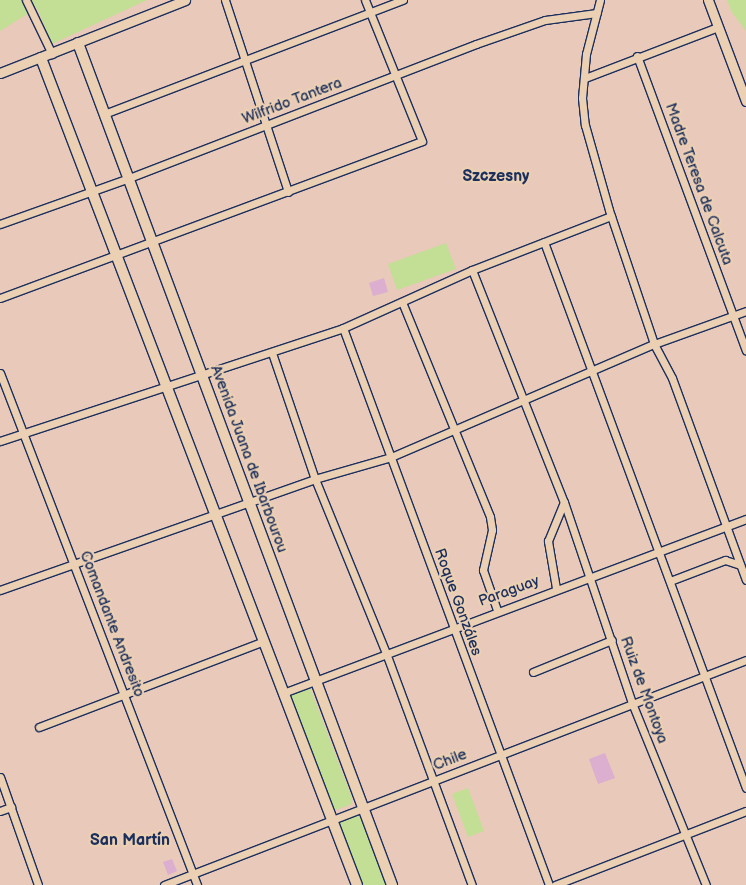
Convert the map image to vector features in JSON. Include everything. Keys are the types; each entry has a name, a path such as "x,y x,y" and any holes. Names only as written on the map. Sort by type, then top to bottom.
{"main road":[{"name":"Avenida Juana de Ibarbourou","path":"78,43 314,681 392,885"},
{"path":"41,58 168,387 356,885"}],"street":[{"path":"26,0 52,54"},
{"path":"0,73 185,0"},
{"path":"225,0 288,192"},
{"path":"0,298 422,141 365,0"},
{"path":"104,114 403,0"},
{"path":"600,0 586,54 582,98 584,125 611,216 654,344 672,378 746,580"},
{"path":"708,0 746,101"},
{"name":"Wilfrido Tantera","path":"0,224 128,178 545,20 597,13"},
{"path":"585,78 637,56 718,27"},
{"name":"Madre Teresa de Calcuta","path":"637,56 746,350"},
{"path":"0,441 272,353 343,328 472,270 611,216"},
{"path":"544,242 746,788"},
{"name":"Ruiz de Montoya","path":"472,270 564,502 591,576 632,703 706,885"},
{"path":"402,302 490,518 492,530 483,570 497,610"},
{"path":"0,590 315,479 390,457 591,373 654,344 746,311"},
{"name":"Roque Gonzáles","path":"343,328 453,626 498,756 548,885"},
{"path":"272,353 315,479 386,653 472,885"},
{"name":"Comandante Andresito","path":"0,373 197,885"},
{"path":"556,588 548,542 564,502"},
{"name":"Paraguay","path":"282,692 453,626 746,519"},
{"path":"670,581 725,560 740,565"},
{"path":"533,672 612,640"},
{"path":"39,726 264,641"},
{"name":"Chile","path":"164,885 746,660"},
{"path":"0,777 38,885"},
{"path":"0,811 11,806"},
{"path":"555,885 746,810"}],"green space":[{"path":"0,0 147,0 52,44 37,8 0,31"},
{"path":"727,0 746,0 746,31 731,11"},
{"path":"446,243 456,269 397,290 388,264"},
{"path":"304,684 310,688 352,798 352,804 336,810 329,805 289,697 288,691"},
{"path":"468,788 484,831 468,837 452,794"},
{"path":"354,813 360,817 386,885 361,885 339,826 339,820"}],"building":[{"path":"384,278 388,292 373,296 369,283"},
{"path":"605,753 615,778 598,784 589,759"},
{"path":"172,859 177,871 168,875 163,862"}],"district":[{"name":"Szczesny","path":"496,177"},
{"name":"San Martín","path":"130,841"}]}
